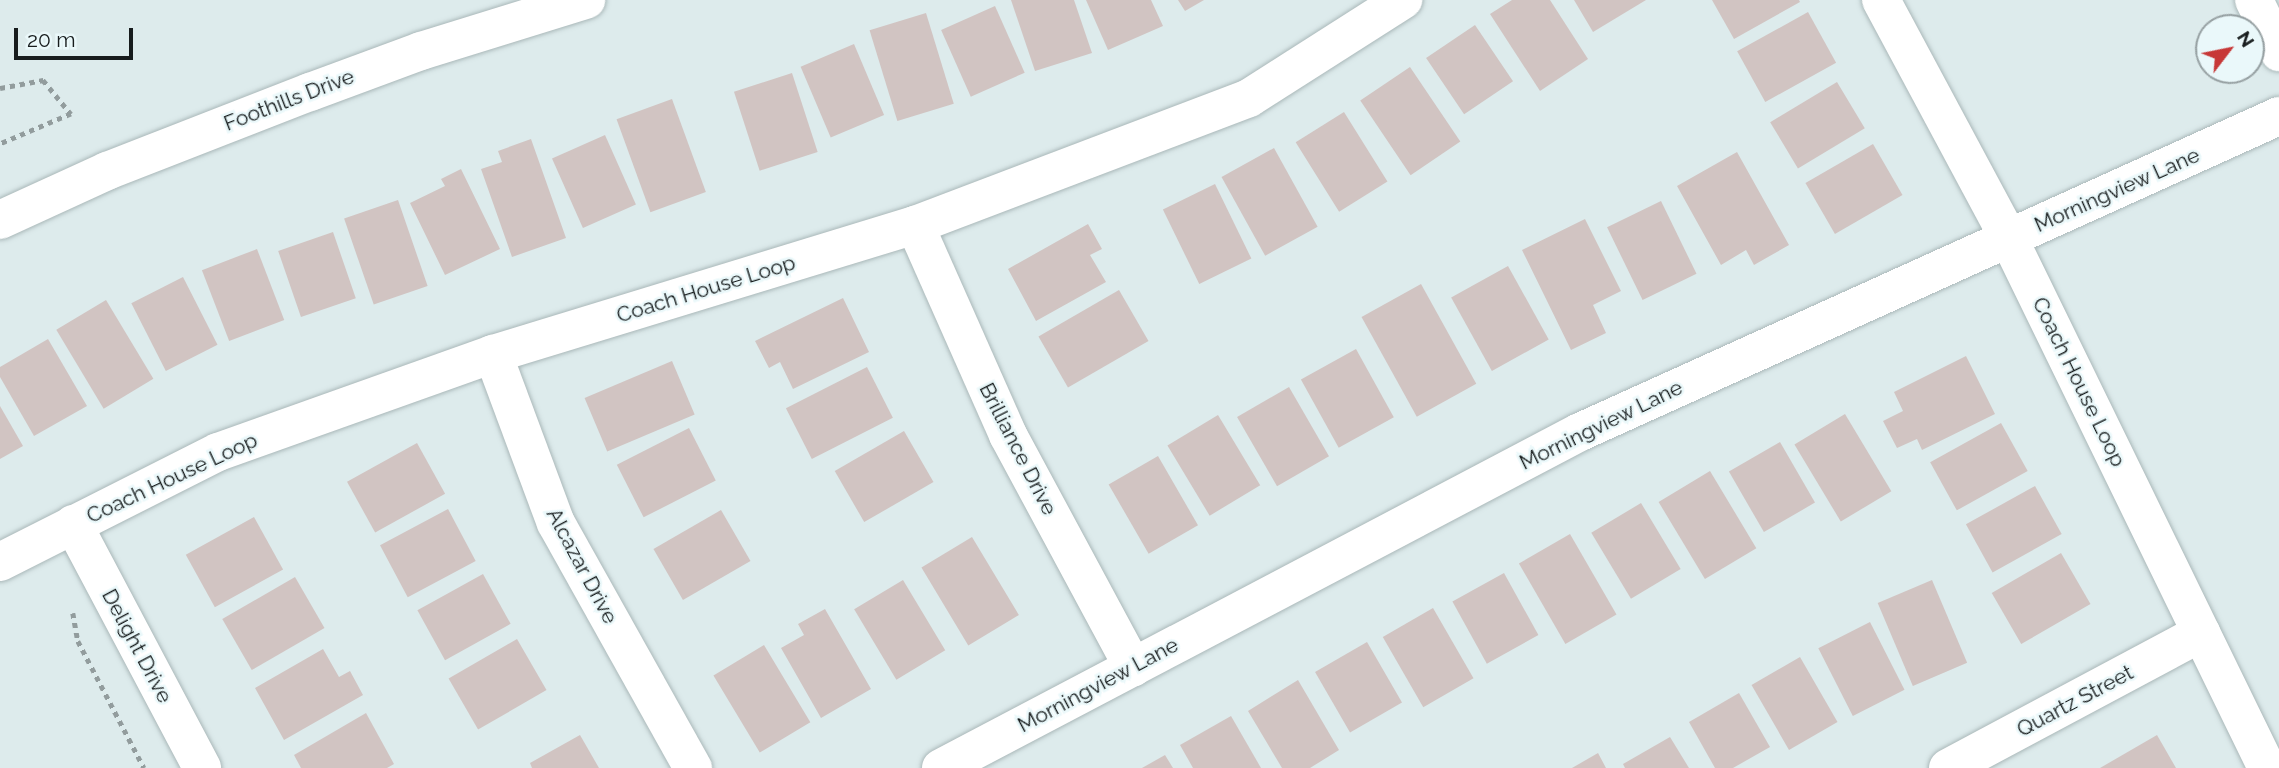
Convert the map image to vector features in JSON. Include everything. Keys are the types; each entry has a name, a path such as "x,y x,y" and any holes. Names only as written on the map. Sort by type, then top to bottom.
{"street":[{"name":"Foothills Drive","path":"0,220 107,171 310,92 421,51 586,0"},
{"name":"Coach House Loop","path":"0,562 218,452 493,354 915,225 1249,98 1403,0"},
{"name":"Coach House Loop","path":"1881,0 2009,239 2267,768"},
{"path":"2254,0 2279,52"},
{"name":"Morningview Lane","path":"941,768 1580,432 2279,116"},
{"name":"Brilliance Drive","path":"915,225 1008,435 1133,667"},
{"name":"Alcazar Drive","path":"493,354 556,523 692,768"},
{"name":"Delight Drive","path":"73,524 202,768"},
{"name":"Quartz Street","path":"1948,768 2201,633"}],"path":[{"path":"0,88 43,80 71,114 0,144"},
{"path":"73,601 78,641 144,768"}],"building":[{"path":"1011,0 1074,0 1092,53 1035,71"},
{"path":"1086,0 1151,0 1163,26 1108,50"},
{"path":"1178,0 1204,0 1185,11"},
{"path":"1512,0 1550,0 1588,59 1540,91 1490,14"},
{"path":"1574,0 1646,0 1593,32"},
{"path":"1712,0 1799,0 1800,2 1734,39"},
{"path":"995,6 1025,73 971,97 941,30"},
{"path":"1808,12 1836,63 1765,102 1737,51"},
{"path":"926,13 954,104 897,121 870,30"},
{"path":"1475,25 1513,81 1464,114 1426,58"},
{"path":"854,44 884,115 831,138 801,67"},
{"path":"1410,67 1460,142 1411,175 1360,101"},
{"path":"792,73 818,152 760,171 734,92"},
{"path":"1837,82 1865,128 1798,168 1770,122"},
{"path":"672,99 706,192 650,212 617,119"},
{"path":"1344,112 1387,182 1339,212 1296,142"},
{"path":"605,135 636,204 583,228 552,159"},
{"path":"531,139 566,238 512,257 481,169 502,162 498,151"},
{"path":"1873,144 1902,195 1835,234 1805,183"},
{"path":"1274,148 1318,227 1265,256 1222,177"},
{"path":"1737,152 1789,245 1754,265 1746,250 1721,265 1677,186"},
{"path":"461,169 500,249 445,275 410,203 445,186 441,179"},
{"path":"1215,184 1251,259 1199,284 1163,209"},
{"path":"398,200 428,286 374,305 344,219"},
{"path":"1661,201 1697,274 1643,300 1607,227"},
{"path":"1585,219 1621,291 1593,305 1606,333 1571,350 1522,250"},
{"path":"1088,224 1102,249 1090,255 1106,282 1036,321 1008,269"},
{"path":"333,232 356,298 301,317 278,251"},
{"path":"257,249 284,320 229,341 202,270"},
{"path":"1508,266 1549,339 1492,371 1451,298"},
{"path":"183,277 218,345 166,371 131,303"},
{"path":"1421,284 1476,384 1417,417 1362,317"},
{"path":"1119,290 1148,341 1068,388 1038,337"},
{"path":"843,298 869,352 793,389 780,362 769,368 755,341"},
{"path":"106,300 153,379 104,409 56,330"},
{"path":"48,339 87,406 34,436 0,377 0,367"},
{"path":"1356,349 1394,417 1339,448 1301,380"},
{"path":"1966,356 1995,414 1922,450 1917,439 1897,448 1883,421 1903,411 1894,392"},
{"path":"672,361 695,414 607,452 585,398"},
{"path":"867,367 893,418 812,459 786,408"},
{"path":"1289,387 1329,456 1277,486 1237,417"},
{"path":"0,406 23,446 0,459"},
{"path":"1845,414 1891,491 1841,522 1794,444"},
{"path":"1218,415 1260,485 1210,516 1167,445"},
{"path":"2001,423 2028,471 1957,510 1930,462"},
{"path":"689,428 716,481 644,517 617,465"},
{"path":"904,431 934,482 864,522 835,471"},
{"path":"1780,442 1815,503 1764,532 1729,472"},
{"path":"417,443 445,494 375,533 347,482"},
{"path":"1158,456 1198,525 1149,554 1109,484"},
{"path":"1710,471 1756,548 1705,579 1659,502"},
{"path":"2035,486 2062,534 1993,572 1966,524"},
{"path":"1641,503 1681,569 1631,599 1591,533"},
{"path":"448,509 476,561 408,597 380,545"},
{"path":"721,510 750,561 683,600 653,549"},
{"path":"254,517 283,569 215,607 186,555"},
{"path":"1570,534 1616,615 1565,644 1519,564"},
{"path":"972,537 1019,615 968,645 921,567"},
{"path":"2061,553 2090,604 2021,644 1992,593"},
{"path":"1504,573 1538,635 1487,664 1452,602"},
{"path":"483,574 511,624 445,660 417,610"},
{"path":"295,577 324,628 252,670 222,619"},
{"path":"903,580 945,650 896,680 854,609"},
{"path":"1932,580 1967,663 1913,686 1878,603"},
{"path":"1433,608 1474,678 1423,707 1383,637"},
{"path":"825,609 871,689 821,718 781,648 804,635 798,624"},
{"path":"1870,622 1905,690 1853,716 1818,648"},
{"path":"517,639 546,690 478,730 449,678"},
{"path":"1367,642 1402,703 1350,733 1315,672"},
{"path":"764,645 810,722 760,753 713,675"},
{"path":"323,649 339,677 350,671 363,695 284,740 255,688"},
{"path":"1800,657 1838,722 1789,750 1752,685"},
{"path":"1298,680 1339,750 1310,768 1282,768 1248,711"},
{"path":"1739,693 1770,747 1733,768 1715,768 1689,722"},
{"path":"366,713 394,764 387,768 301,768 294,755"},
{"path":"1231,716 1261,768 1193,768 1180,745"},
{"path":"580,735 599,768 532,768 530,763"},
{"path":"2157,735 2176,768 2100,768"},
{"path":"1670,737 1689,768 1625,768 1623,764"},
{"path":"1598,753 1606,768 1572,768"},
{"path":"1165,755 1173,768 1142,768"}]}
